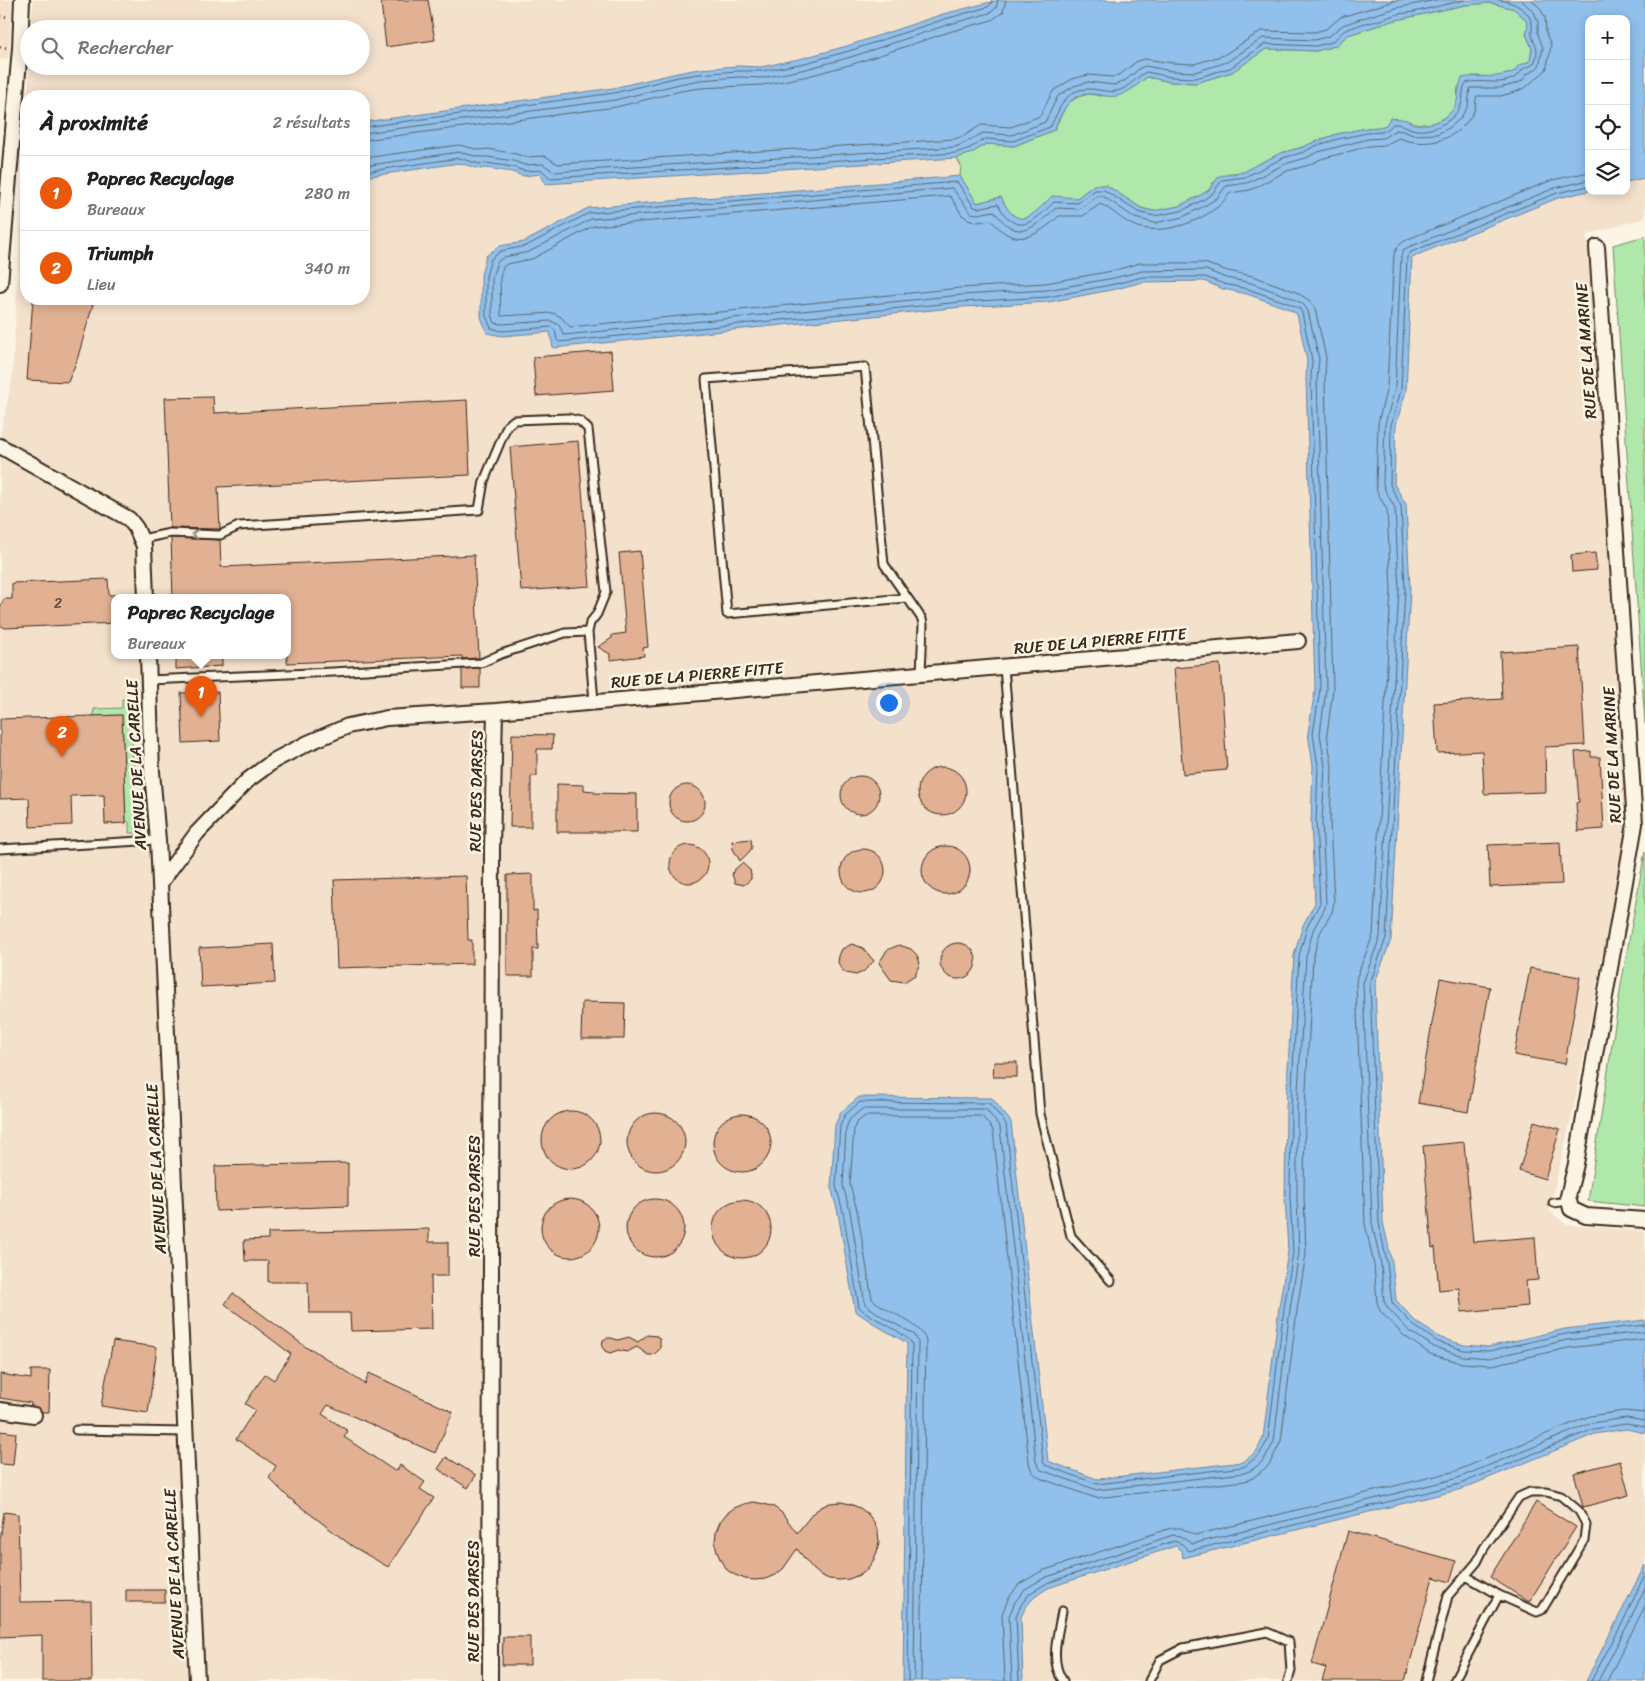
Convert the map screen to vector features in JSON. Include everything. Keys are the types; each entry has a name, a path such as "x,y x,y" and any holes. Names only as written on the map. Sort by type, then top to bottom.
{"street":[{"path":"21,20 22,0"},
{"path":"0,284 20,48"},
{"name":"RUE DE LA MARINE","path":"1569,1201 1568,1196 1576,1164 1635,824 1597,247"},
{"path":"0,446 129,519 142,539 144,546 146,594"},
{"name":"RUE DE LA PIERRE FITTE","path":"160,884 197,833 248,780 275,760 348,726 387,718 496,711 1298,641"},
{"name":"AVENUE DE LA CARELLE","path":"148,659 152,772 158,840 197,1681"},
{"name":"RUE DES DARSES","path":"490,1681 492,849 496,711"},
{"path":"1569,1201 1571,1209 1586,1216 1645,1220"},
{"path":"0,1410 34,1415"}],"lane":[{"path":"906,598 727,614 706,379 865,367 884,564 906,598 918,612 923,625 921,673"},
{"path":"142,539 170,533 220,535 239,526 479,510 484,481 507,426 514,420 568,418 580,421 588,429 606,592 588,632 594,701"},
{"path":"149,680 481,663 500,654 565,633 588,632"},
{"path":"1004,667 1040,1114 1071,1236 1111,1281"},
{"path":"0,849 158,840"},
{"path":"1554,1203 1569,1201"},
{"path":"76,1430 185,1432"},
{"path":"1426,1681 1448,1596 1477,1562 1484,1548 1519,1497 1530,1492 1547,1492 1560,1496 1579,1511 1586,1524 1584,1540 1542,1610 1537,1612 1530,1610 1466,1576"},
{"path":"1454,1681 1499,1595"},
{"path":"1062,1611 1054,1659 1058,1674 1063,1681"},
{"path":"1149,1681 1160,1660 1183,1648 1267,1632 1289,1642 1291,1671 1288,1681"}],"path":[{"path":"0,47 6,48"}],"shaded area":[{"path":"0,0 12,0 9,58 0,60"},
{"path":"33,0 1645,0 1645,218 1587,235 1611,539 1627,826 1573,1112 1549,1210 1567,1225 1645,1231 1645,1681 0,1681 0,436 12,379 20,234 20,305 370,305 370,90 28,90 29,75 370,75 370,20 32,20"}],"green space":[{"path":"1491,3 1515,9 1525,19 1528,25 1526,34 1532,48 1530,61 1518,66 1516,71 1498,77 1473,76 1458,87 1457,103 1453,110 1442,120 1420,124 1406,120 1380,127 1337,134 1281,153 1244,172 1231,173 1213,183 1209,190 1179,206 1153,211 1141,208 1106,185 1094,185 1077,198 1052,197 1031,215 1019,218 1013,215 1007,208 1001,197 977,203 960,176 961,166 957,158 972,153 986,144 1014,146 1054,130 1067,104 1078,97 1089,94 1101,96 1132,89 1147,77 1171,82 1196,83 1232,72 1266,49 1316,51 1335,46 1348,35 1392,21 1465,5"},
{"path":"1645,236 1645,724 1613,245"},
{"path":"122,699 130,699 136,833 129,833 129,822 126,821 122,715 93,716 94,709 122,708"},
{"path":"1645,851 1645,1207 1588,1201 1621,985"}],"water":[{"path":"999,0 1645,0 1645,178 1630,181 1630,15 1585,15 1585,192 1558,198 1412,257 1406,391 1396,425 1394,484 1406,504 1410,589 1391,940 1375,982 1383,1222 1392,1262 1396,1300 1416,1322 1441,1338 1464,1345 1488,1347 1565,1329 1645,1320 1645,1433 1626,1429 1595,1434 1462,1489 1183,1558 1182,1552 1176,1546 1048,1588 1032,1600 1021,1617 1023,1681 903,1681 907,1343 855,1311 838,1213 831,1187 835,1125 841,1112 859,1097 992,1098 1011,1122 1048,1461 1097,1479 1243,1462 1256,1452 1263,1438 1279,1307 1288,1252 1285,1196 1286,1107 1294,955 1303,925 1315,903 1311,822 1313,766 1308,733 1315,689 1307,361 1297,314 1247,294 1223,289 1204,281 1143,282 1049,302 962,307 553,348 550,332 502,336 487,333 481,317 481,275 486,256 499,246 524,242 588,208 960,176 977,203 1001,197 1013,215 1019,218 1031,215 1052,196 1077,198 1094,185 1106,185 1141,208 1153,211 1179,206 1209,190 1219,176 1244,172 1281,153 1337,134 1380,127 1386,125 1390,118 1407,120 1414,124 1434,123 1445,117 1453,109 1458,99 1462,78 1495,76 1515,71 1518,66 1530,61 1532,48 1526,34 1528,25 1525,19 1514,9 1491,3 1465,5 1392,21 1348,35 1335,46 1316,51 1266,49 1232,72 1196,83 1171,82 1147,77 1121,95 1110,97 1090,94 1076,97 1067,106 1054,130 1014,146 986,144 972,153 957,158 545,184 541,174 523,176 512,172 480,169 459,163 370,176 370,121 613,88 699,69 738,66 761,67 847,46 943,14"},
{"path":"1645,1565 1645,1681 1586,1681"}],"building":[{"path":"428,0 435,40 386,47 381,2"},
{"path":"33,305 93,305 77,360 68,382 27,380"},
{"path":"611,351 614,390 536,396 533,357"},
{"path":"213,397 214,413 467,400 470,475 218,487 220,529 170,528 165,398"},
{"path":"578,441 590,586 521,591 510,447"},
{"path":"171,538 220,540 221,567 474,555 479,658 462,659 462,656 287,663 287,659 291,659 291,594 173,594"},
{"path":"640,551 648,647 643,648 644,656 610,660 610,654 598,647 612,638 612,635 626,633 619,553"},
{"path":"1595,553 1597,570 1572,572 1571,555"},
{"path":"108,579 109,595 111,595 111,623 5,628 0,625 0,607 4,599 12,599 12,583"},
{"path":"1579,647 1585,745 1545,747 1546,792 1484,794 1482,751 1437,753 1434,703 1502,699 1500,652"},
{"path":"176,659 222,659 222,666 176,669"},
{"path":"1220,664 1227,770 1183,774 1174,668"},
{"path":"480,668 480,688 462,688 462,669"},
{"path":"218,692 220,741 183,743 181,693"},
{"path":"122,715 126,823 105,824 104,795 71,796 72,825 30,827 29,798 0,799 0,719"},
{"path":"512,734 553,735 552,749 537,749 537,776 531,776 531,827 510,827"},
{"path":"1591,751 1591,757 1600,757 1604,829 1578,831 1576,803 1579,802 1575,752"},
{"path":"942,767 951,769 959,774 964,782 966,791 964,800 959,808 951,813 942,815 933,813 925,808 920,800 918,791 920,782 925,774 933,769"},
{"path":"860,776 873,782 879,795 873,808 860,814 847,808 841,795 847,782"},
{"path":"557,784 584,785 584,790 594,791 594,793 637,794 637,832 557,832"},
{"path":"687,785 694,786 700,790 704,796 704,810 700,816 694,820 687,821 680,820 674,816 670,810 669,803 670,796 674,790 680,786"},
{"path":"751,839 752,847 750,851 740,861 733,849 732,841"},
{"path":"1560,842 1562,884 1490,887 1488,845"},
{"path":"689,845 702,851 708,864 702,877 689,883 676,877 670,864 676,851"},
{"path":"946,846 955,848 963,853 968,861 970,870 968,879 963,887 955,892 946,894 937,892 929,887 924,879 922,870 924,861 929,853 937,848"},
{"path":"859,849 867,849 879,855 885,871 879,887 867,893 859,893 847,887 841,875 841,867 847,855"},
{"path":"742,863 750,870 751,875 751,879 744,885 735,883 732,874"},
{"path":"533,874 533,911 537,910 538,949 533,949 533,976 507,976 507,875"},
{"path":"466,876 468,940 472,940 472,964 337,968 334,880"},
{"path":"958,943 965,944 971,948 975,954 975,968 971,974 965,978 958,979 951,978 945,974 941,968 940,961 941,954 945,948 951,944"},
{"path":"273,944 275,983 201,987 199,948"},
{"path":"852,944 863,948 874,961 863,972 856,975 846,973 841,969 838,962 842,949"},
{"path":"899,945 911,949 917,955 920,963 915,975 904,982 891,980 879,963 887,950"},
{"path":"1530,968 1580,977 1565,1064 1514,1055"},
{"path":"1440,978 1490,987 1468,1112 1418,1103"},
{"path":"582,1002 625,1003 624,1039 581,1039"},
{"path":"994,1062 1017,1062 1017,1077 993,1077"},
{"path":"571,1111 582,1113 595,1124 600,1140 598,1151 587,1164 571,1169 560,1167 547,1156 542,1140 544,1129 555,1116"},
{"path":"656,1113 667,1115 680,1126 685,1142 683,1153 672,1166 656,1171 645,1169 632,1158 627,1142 629,1131 640,1118"},
{"path":"742,1114 753,1116 766,1127 771,1143 769,1154 758,1167 742,1172 731,1170 718,1159 713,1143 715,1132 726,1119"},
{"path":"1534,1121 1560,1129 1545,1179 1519,1171"},
{"path":"1464,1142 1473,1242 1535,1237 1538,1280 1526,1281 1528,1306 1462,1312 1459,1288 1439,1290 1435,1247 1432,1248 1423,1146"},
{"path":"348,1163 348,1206 216,1211 215,1166"},
{"path":"570,1199 586,1204 594,1212 599,1228 594,1244 586,1252 570,1257 554,1252 546,1244 541,1228 546,1212 554,1204"},
{"path":"655,1199 671,1204 679,1212 684,1228 679,1244 671,1252 655,1257 639,1252 631,1244 626,1228 631,1212 639,1204"},
{"path":"742,1200 758,1205 766,1213 771,1229 766,1245 758,1253 742,1258 726,1253 718,1245 713,1229 718,1213 726,1205"},
{"path":"429,1229 429,1242 448,1242 448,1276 431,1276 432,1329 351,1331 350,1313 309,1313 308,1282 268,1282 268,1261 245,1261 244,1240 268,1239 268,1233"},
{"path":"233,1293 310,1350 310,1348 365,1384 369,1373 453,1412 435,1453 328,1405 322,1414 348,1431 344,1437 396,1472 400,1465 425,1482 420,1489 434,1498 388,1567 352,1546 288,1497 269,1478 276,1466 236,1439 255,1410 245,1404 265,1374 274,1380 291,1354 225,1304"},
{"path":"647,1335 657,1336 660,1340 660,1349 653,1355 648,1355 637,1347 627,1352 618,1350 610,1353 602,1347 603,1340 607,1338 618,1340 629,1337 638,1342"},
{"path":"113,1341 157,1347 148,1413 101,1406"},
{"path":"31,1370 50,1370 49,1412 42,1412 39,1408 31,1406 31,1403 0,1398 0,1374 31,1379"},
{"path":"0,1431 16,1433 13,1465 0,1464"},
{"path":"446,1457 476,1475 468,1488 438,1469"},
{"path":"1620,1461 1629,1495 1583,1507 1574,1473"},
{"path":"754,1502 774,1507 782,1513 797,1533 813,1513 830,1503 841,1502 860,1508 874,1522 878,1532 879,1542 873,1561 859,1575 849,1579 829,1579 820,1575 812,1568 797,1549 783,1569 775,1575 755,1580 735,1575 727,1570 717,1552 716,1532 726,1514 734,1508"},
{"path":"1536,1502 1576,1527 1529,1602 1490,1577"},
{"path":"4,1512 18,1514 20,1602 91,1601 92,1681 42,1681 42,1635 0,1637 0,1540"},
{"path":"1348,1531 1456,1561 1450,1582 1433,1577 1405,1681 1322,1681 1326,1668 1312,1664"},
{"path":"126,1590 165,1590 165,1602 126,1602"},
{"path":"503,1637 530,1637 530,1665 502,1665"}],"place":[{"name":"Paprec Recyclage","path":"201,717"},
{"name":"Triumph","path":"62,757"}]}
